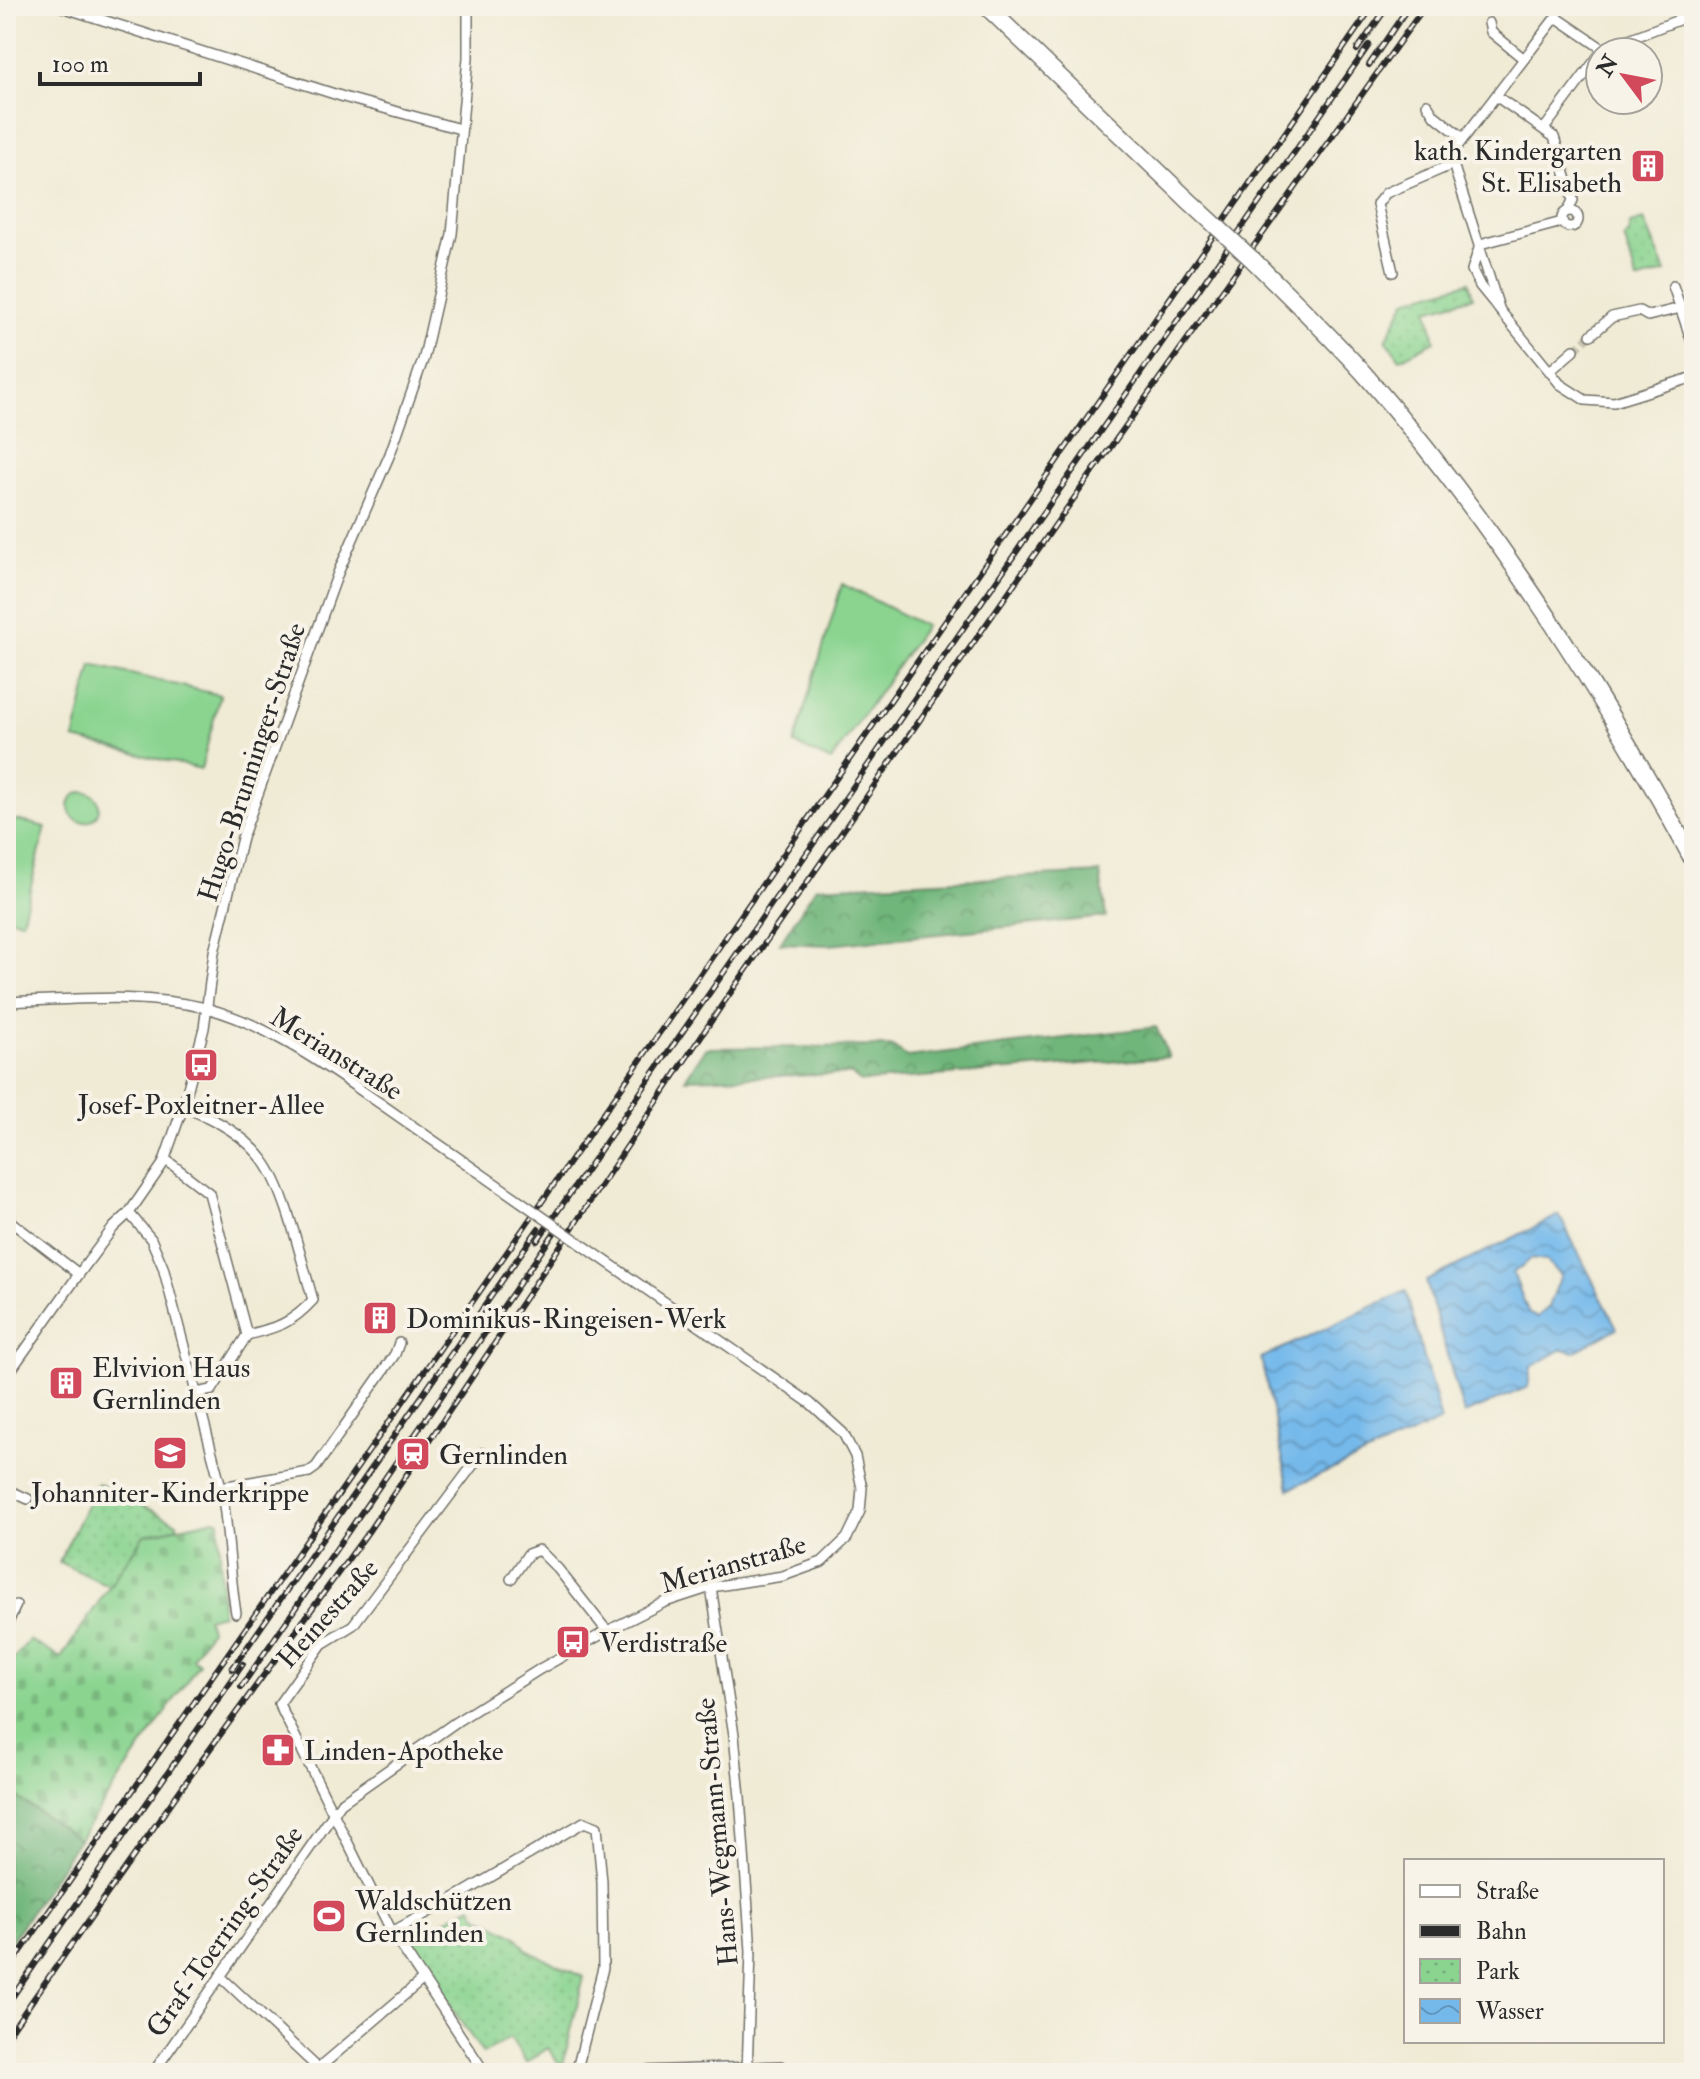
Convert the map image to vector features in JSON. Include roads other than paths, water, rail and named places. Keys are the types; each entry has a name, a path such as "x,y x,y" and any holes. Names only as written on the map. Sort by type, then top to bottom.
{"highway":[{"path":"986,6 1253,260 1365,375 1476,514 1570,648 1634,751 1694,862"}],"street":[{"path":"59,6 347,98 460,129"},
{"name":"Hugo-Brunninger-Straße","path":"6,1377 113,1228 129,1213 165,1159 183,1107 204,1028 214,952 242,838 338,573 390,454 424,357 452,234 468,58 468,6"},
{"path":"1500,311 1453,164 1453,152 1556,17 1561,6"},
{"path":"1640,36 1694,14"},
{"path":"1556,17 1584,39"},
{"path":"1489,23 1491,32 1524,59"},
{"path":"1544,129 1584,75"},
{"path":"1480,244 1562,222 1563,214 1573,200 1554,137 1496,96"},
{"path":"1427,104 1434,115 1463,138"},
{"path":"1393,272 1377,204 1386,193 1453,164"},
{"path":"1480,244 1472,270 1474,276 1560,384 1585,400 1614,402 1694,377"},
{"path":"1673,286 1694,348"},
{"path":"1591,335 1612,317 1639,311 1648,316 1694,308"},
{"path":"1550,371 1574,350"},
{"path":"6,1002 142,999 205,1008"},
{"name":"Merianstraße","path":"205,1008 281,1039 329,1068 810,1403 843,1433 855,1456 862,1488 860,1511 847,1538 822,1562 783,1576 711,1587 665,1602 607,1631 456,1722 341,1803 332,1815"},
{"path":"183,1107 209,1117 236,1133 266,1162 278,1186 313,1300 297,1318 285,1325 247,1335 212,1390 196,1393"},
{"path":"165,1159 209,1193 247,1335"},
{"path":"129,1213 159,1253 221,1487 226,1515 228,1568 236,1613"},
{"path":"6,1218 79,1274"},
{"path":"221,1487 309,1472 316,1467 395,1354 399,1343"},
{"name":"Heinestraße","path":"332,1815 279,1704 322,1644 353,1625 482,1453"},
{"path":"6,1489 28,1499"},
{"path":"511,1579 528,1554 539,1550 607,1631"},
{"name":"Hans-Wegmann-Straße","path":"711,1587 734,1735 751,1944 746,2070"},
{"path":"6,1627 16,1605"},
{"path":"332,1815 392,1932 485,2073"},
{"name":"Graf-Toerring-Straße","path":"153,2073 332,1815"},
{"path":"392,1932 584,1822 597,1827 602,1882 603,1968 576,2073"},
{"path":"220,1976 318,2071 422,1980"},
{"path":"589,2073 746,2070 781,2066"}],"water":[{"path":"1559,1215 1617,1328 1574,1352 1563,1349 1531,1367 1528,1387 1464,1414 1426,1281","holes":["1531,1259 1546,1261 1561,1275 1549,1307 1537,1317 1529,1314 1513,1273"]},
{"path":"1406,1291 1441,1421 1289,1489 1261,1358"}],"tunnel":[{"path":"1574,350 1591,335"}],"railway":[{"path":"6,1973 1373,6"},
{"path":"1357,50 1388,6"},
{"path":"1369,65 1409,6"},
{"path":"6,2038 183,1786 368,1532 722,1005 1060,518 1425,6"},
{"path":"537,1241 1369,45"},
{"path":"232,1669 538,1229"},
{"path":"241,1687 554,1233"},
{"path":"6,2006 243,1664"}],"place":[{"name":"kath. Kindergarten St. Elisabeth","path":"1648,166"},
{"name":"Josef-Poxleitner-Allee","path":"201,1065"},
{"name":"Dominikus-Ringeisen-Werk","path":"380,1318"},
{"name":"Elvivion Haus Gernlinden","path":"66,1383"},
{"name":"Johanniter-Kinderkrippe","path":"170,1453"},
{"name":"Gernlinden","path":"413,1454"},
{"name":"Verdistraße","path":"573,1642"},
{"name":"Linden-Apotheke","path":"278,1750"},
{"name":"Waldschützen Gernlinden","path":"329,1916"}]}
